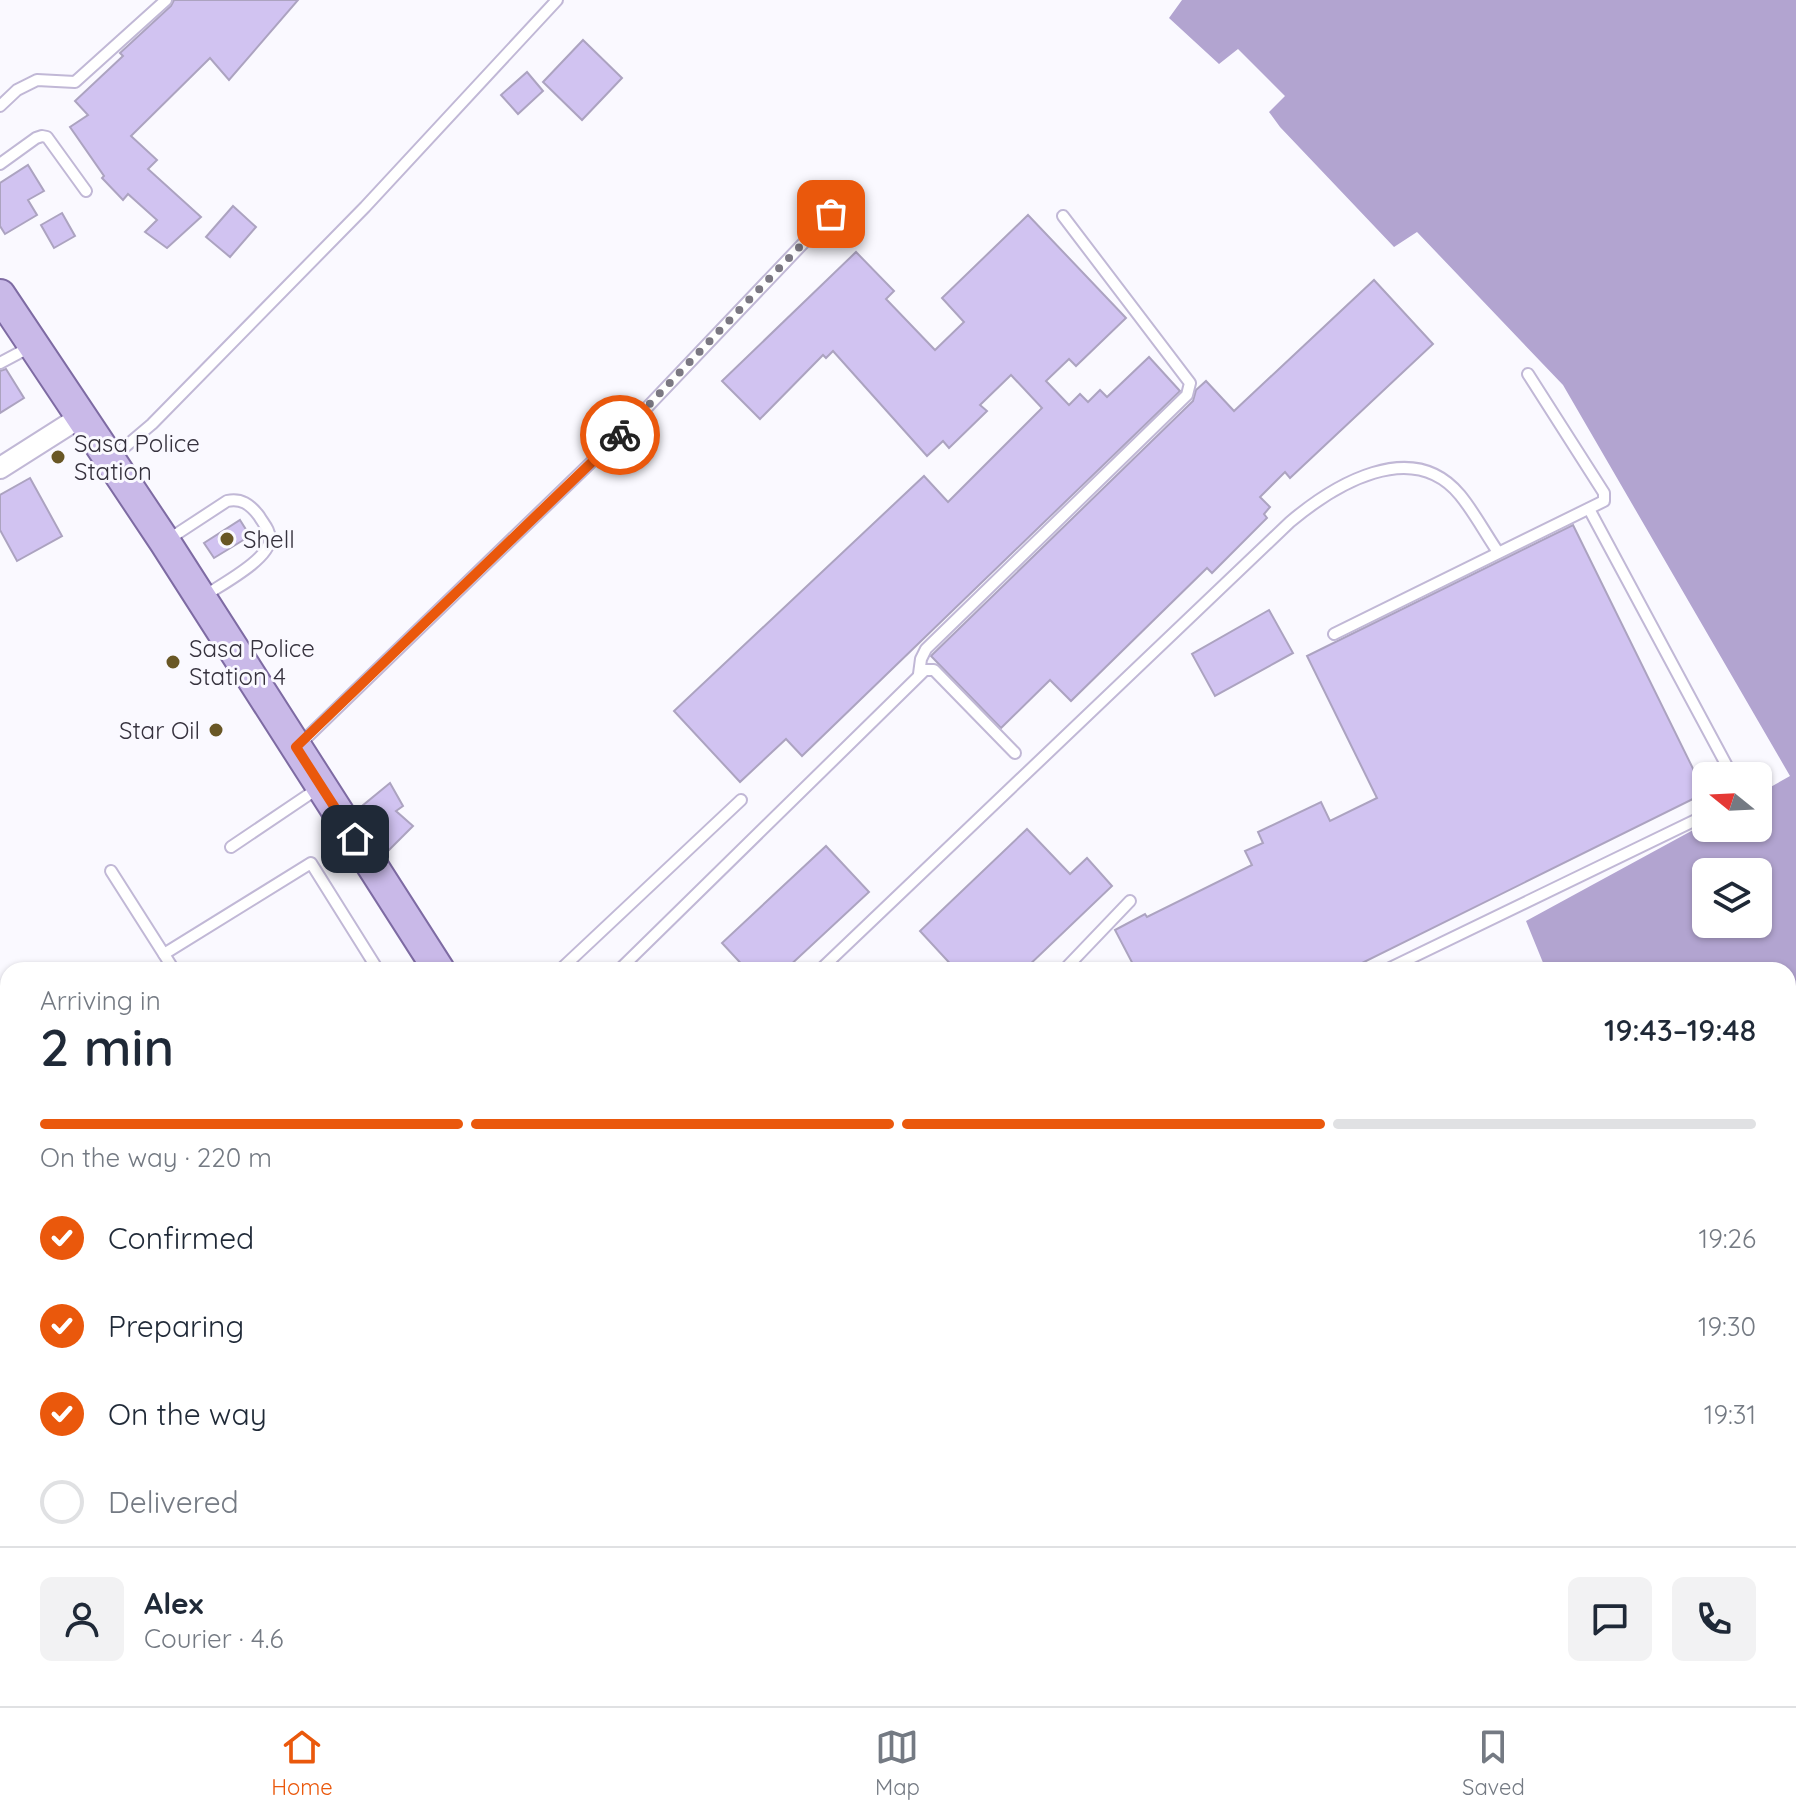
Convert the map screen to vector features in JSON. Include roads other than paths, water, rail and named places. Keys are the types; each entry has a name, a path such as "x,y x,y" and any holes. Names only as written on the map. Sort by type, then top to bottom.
{"main road":[{"path":"1,298 202,598 434,962"}],"street":[{"path":"0,468 82,416"}],"lane":[{"path":"0,106 17,90 37,80 75,82 166,0"},
{"path":"110,458 152,424 365,207 557,0"},
{"path":"0,164 36,138 47,137 86,191"},
{"path":"296,747 638,417 852,192"},
{"path":"919,674 926,649 1190,389 1190,383 1063,216"},
{"path":"0,363 34,345"},
{"path":"1334,634 1601,504 1604,493 1528,374"},
{"path":"828,962 1290,522 1335,489 1394,467 1420,468 1439,477 1459,493 1498,552"},
{"path":"165,542 227,501 236,499 254,510 268,529 270,538 267,550 260,558 202,598"},
{"path":"1589,509 1725,762"},
{"path":"627,962 925,670 934,670 1015,753"},
{"path":"231,847 322,786"},
{"path":"569,962 741,800"},
{"path":"1403,962 1692,822"},
{"path":"164,954 311,863 373,962"},
{"path":"111,871 169,962"},
{"path":"1072,962 1130,901"}],"place":[{"name":"Sasa Police Station","path":"58,457"},
{"name":"Shell","path":"227,539"},
{"name":"Sasa Police Station 4","path":"173,662"},
{"name":"Star Oil","path":"216,730"}]}
